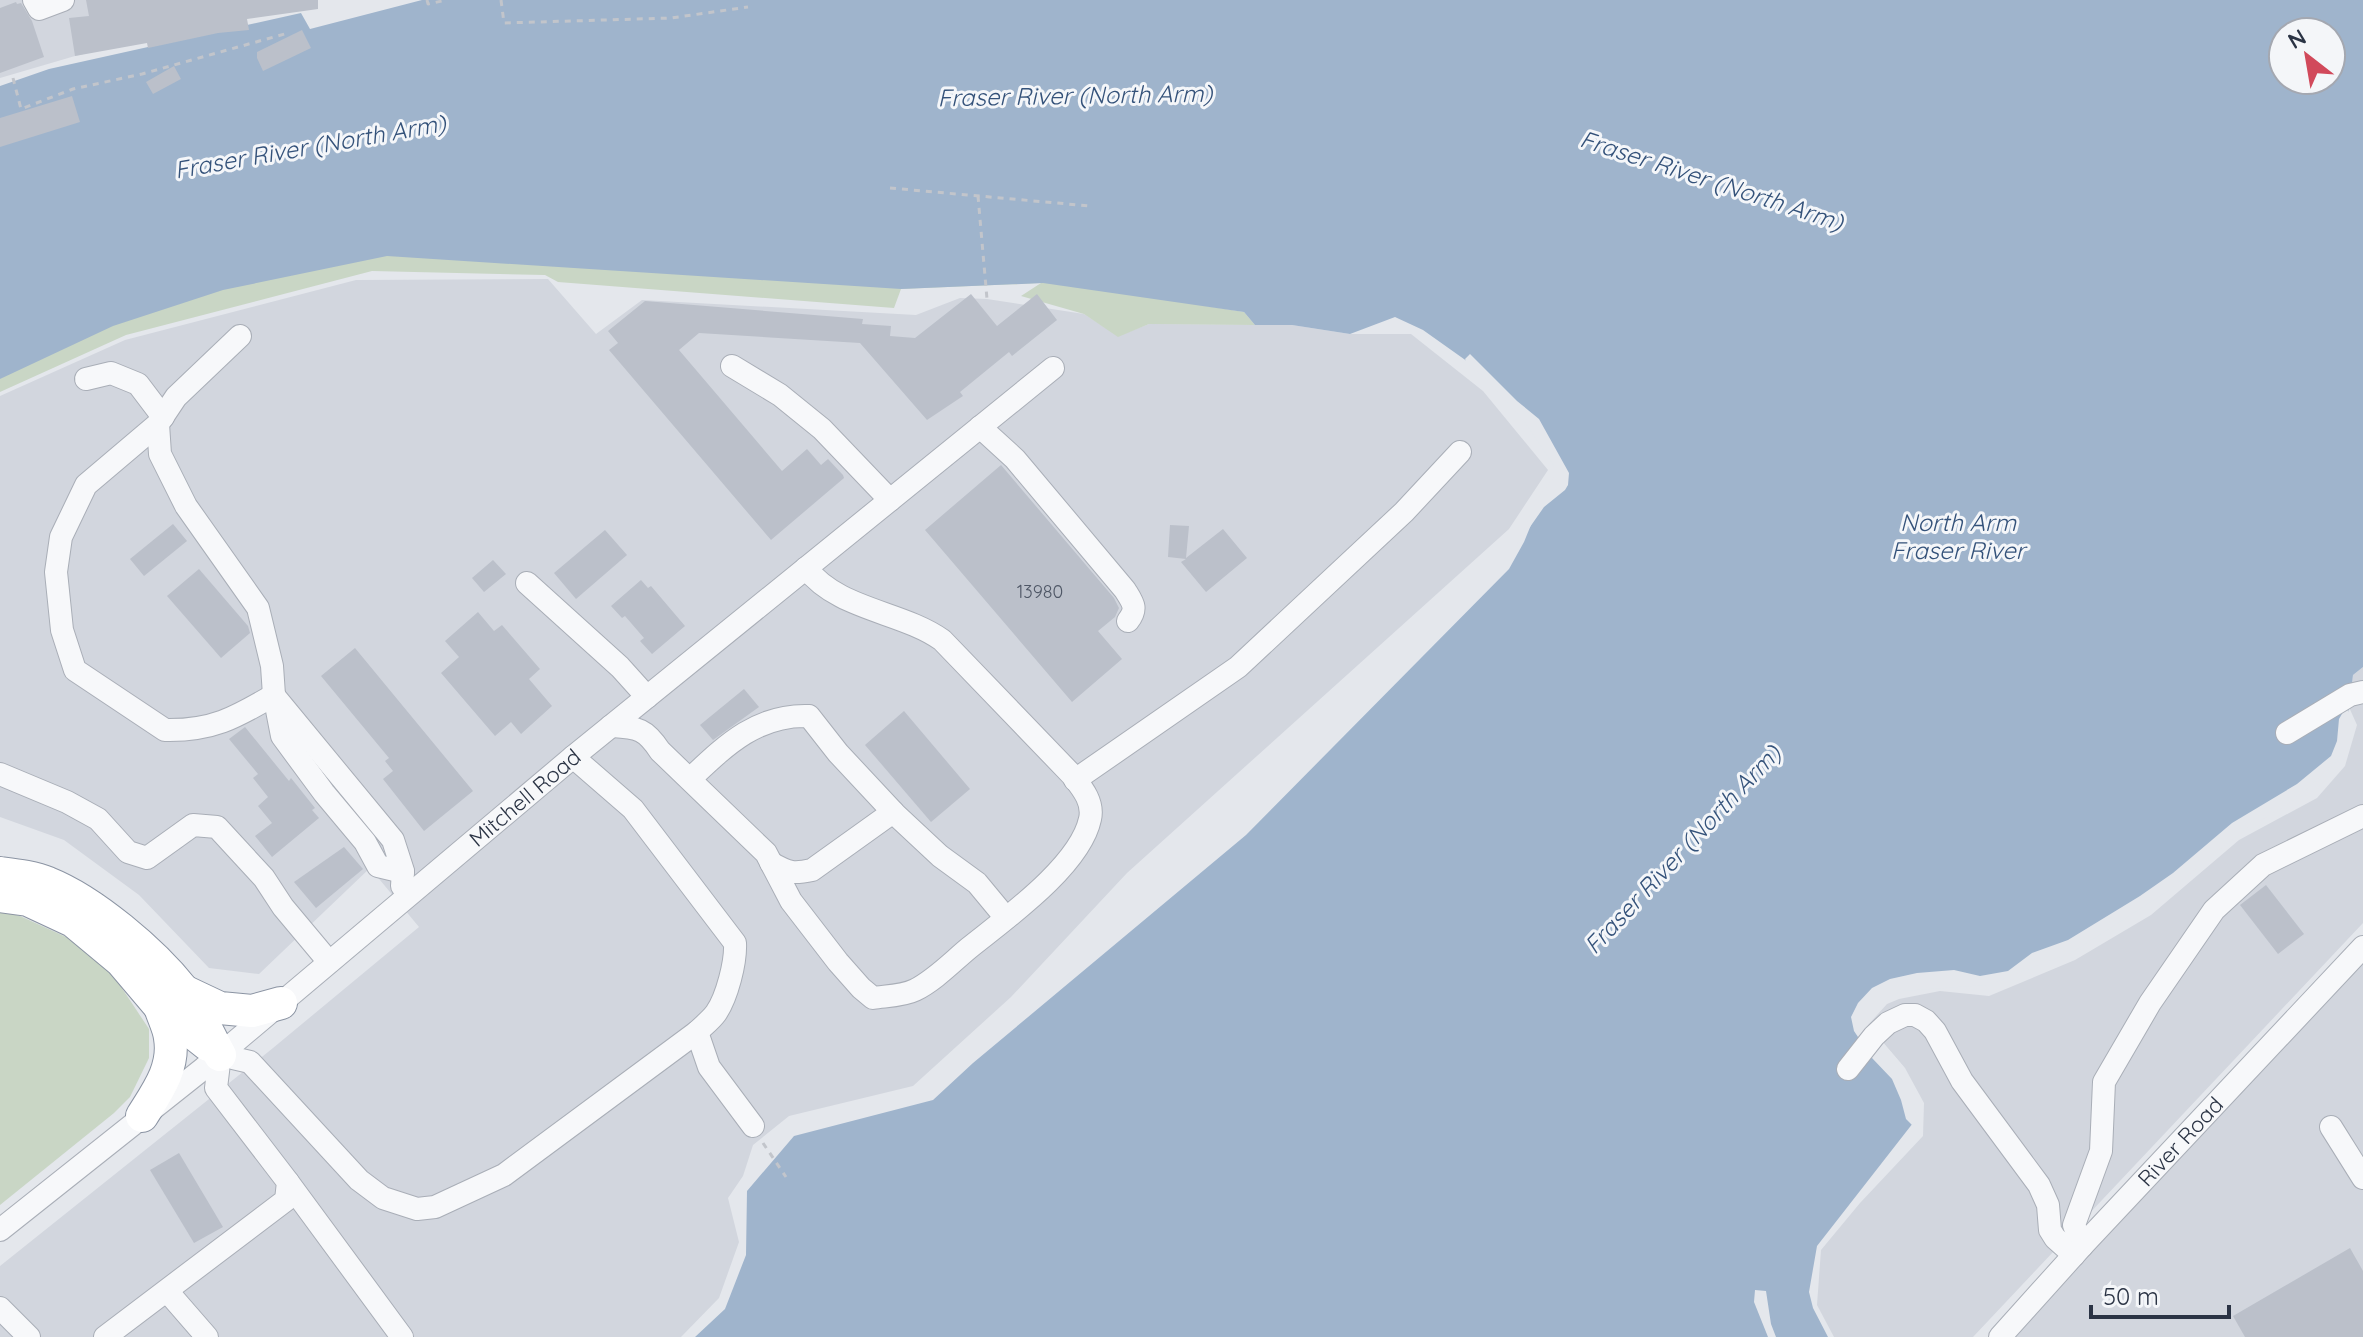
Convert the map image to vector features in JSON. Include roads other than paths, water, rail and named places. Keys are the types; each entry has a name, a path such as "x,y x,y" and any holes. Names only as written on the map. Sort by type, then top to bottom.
{"highway":[{"path":"0,873 46,882 72,894 106,917 135,942 172,999 220,1055"},
{"path":"0,896 28,900 73,921 172,999 252,1011 281,1003"},
{"path":"142,1116 164,1081 170,1060 172,999"}],"street":[{"path":"34,0 39,9 63,0"},
{"path":"240,336 176,397 160,420 86,485 61,537 56,572 59,614 75,670 165,730 181,731 220,724 274,695"},
{"path":"732,366 780,395 822,429 890,500"},
{"name":"Mitchell Road","path":"0,1230 220,1055 573,757 1053,368"},
{"path":"86,379 111,373 138,384 160,420 160,454 186,506 258,608 272,666 274,695 398,850 403,872 401,894 396,906"},
{"path":"980,427 1015,459 1125,590 1134,604 1134,613 1128,621"},
{"path":"1075,780 1238,667 1404,512 1460,452"},
{"path":"611,726 641,729 652,738 660,751 766,853 791,901 838,962 873,998 915,990 1037,893 1061,867 1087,829 1091,816 1086,793 942,640 925,628 830,592 806,568"},
{"path":"527,583 620,667 647,697"},
{"path":"2287,733 2350,695 2363,692"},
{"path":"690,779 729,742 758,726 789,715 809,716 838,753 893,812 940,856 977,883 1006,918"},
{"path":"402,1337 216,1088 220,1055 250,1062 359,1180 383,1198 417,1209 435,1207 504,1175 697,1032 716,1013 730,977 735,943 633,809 573,757"},
{"path":"0,774 67,802 98,819 128,852 147,858 193,825 217,827 264,878 283,907 329,962"},
{"path":"771,863 788,873 812,870 893,812"},
{"path":"2078,1250 2074,1225 2101,1151 2104,1082 2150,1003 2214,910 2263,865 2363,816"},
{"name":"River Road","path":"2000,1337 2363,947"},
{"path":"1848,1069 1888,1023 1905,1015 1915,1015 1926,1021 1935,1031 1962,1081 2039,1185 2048,1205 2050,1230 2055,1238 2078,1250"},
{"path":"697,1032 709,1067 753,1126"},
{"path":"2331,1127 2363,1178"},
{"path":"105,1337 286,1200 288,1182"},
{"path":"167,1291 207,1337"},
{"path":"0,1308 29,1337"}],"water":[{"name":"North Arm Fraser River","path":"422,0 2363,0 2363,667 2353,675 2345,736 2335,758 2071,948 1999,978 1902,987 1887,993 1864,1022 1899,1068 1913,1123 1817,1246 1809,1292 1813,1308 1828,1337 695,1337 725,1309 746,1255 747,1191 794,1136 933,1100 1246,835 1509,569 1540,503 1557,480 1558,465 1527,418 1478,369 1423,330 1395,317 1350,334 1292,325 1255,325 1244,312 1043,283 901,289 387,256 223,290 113,326 0,379 0,86 49,69 301,13 310,29"}],"water label":[{"name":"Fraser River (North Arm)","path":"1075,95"},
{"name":"Fraser River (North Arm)","path":"310,146"},
{"name":"Fraser River (North Arm)","path":"1712,180"},
{"name":"Fraser River (North Arm)","path":"1682,849"}]}
